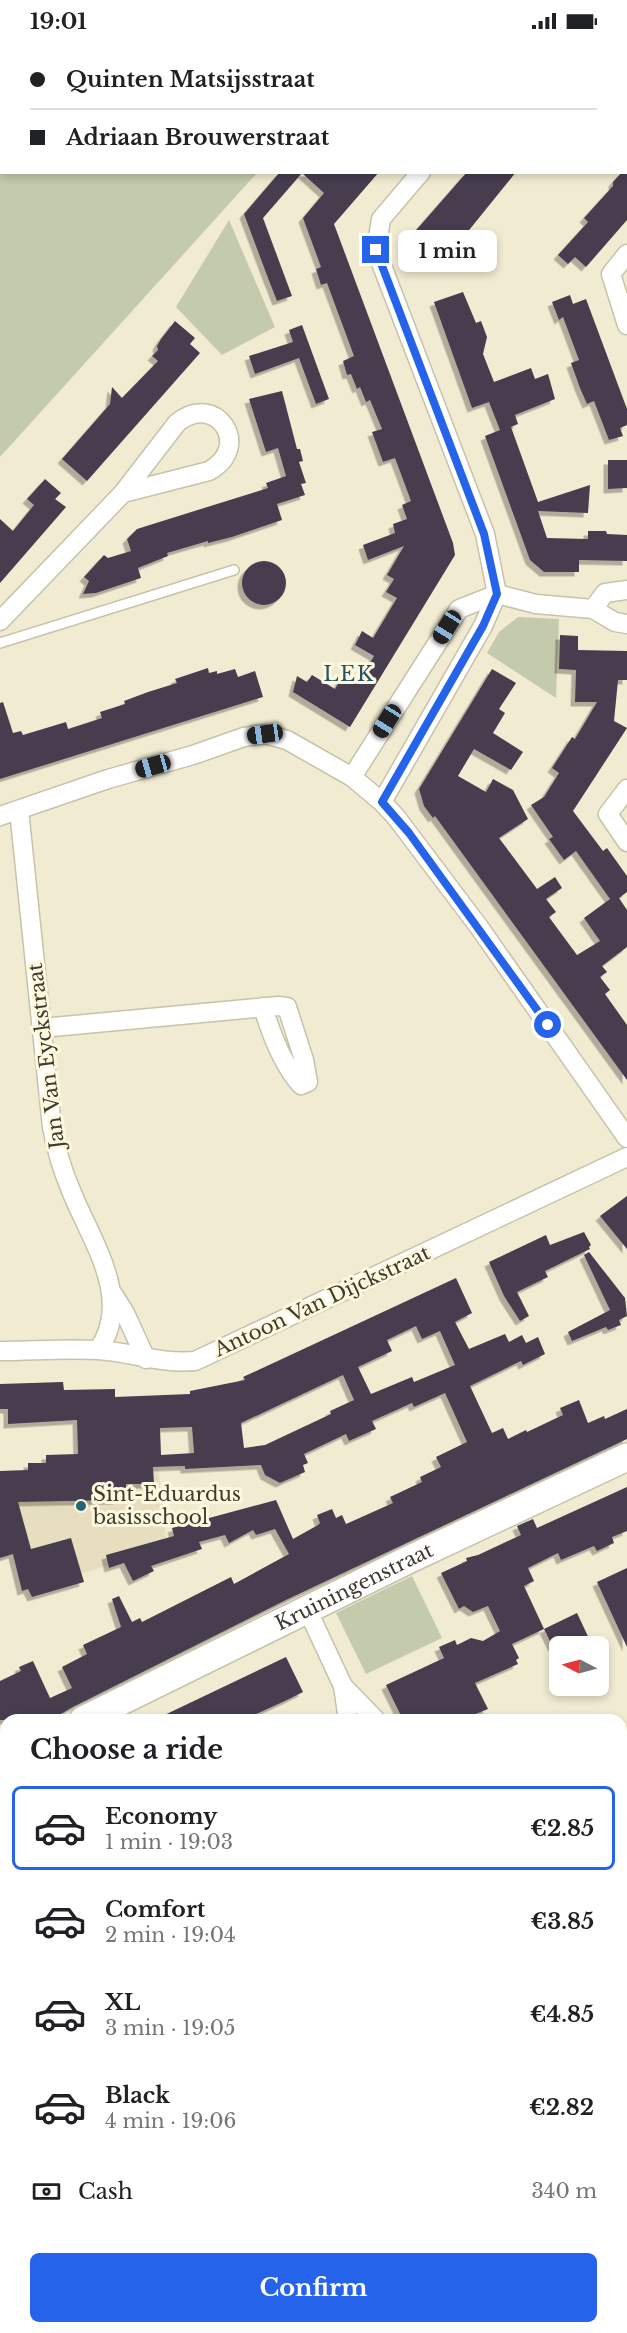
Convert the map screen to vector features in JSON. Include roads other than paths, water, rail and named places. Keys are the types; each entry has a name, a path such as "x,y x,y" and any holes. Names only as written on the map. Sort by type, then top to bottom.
{"street":[{"path":"382,802 483,626 497,594 484,534 376,250 381,219 419,174"},
{"path":"627,254 611,274 623,299 627,326"},
{"path":"0,621 123,493 177,423 185,417 203,412 218,418 225,427 229,435 230,448 220,465 209,471 123,493"},
{"path":"593,609 605,593 627,590"},
{"path":"351,777 459,609 497,594 536,604 593,609 615,622 627,624"},
{"path":"0,816 108,779 244,738 265,734 286,740 351,777 382,802 396,817 478,927 627,1138"},
{"path":"626,793 608,814 627,842"},
{"name":"Jan Van Eyckstraat","path":"19,810 52,1127 57,1152 72,1194 103,1261 111,1291 125,1313 146,1359"},
{"path":"42,1028 263,1008"},
{"name":"Antoon Van Dijckstraat","path":"0,1351 98,1350 146,1359 195,1361 627,1157"},
{"name":"Jan Van Eyckstraat","path":"98,1350 109,1330 111,1291"},
{"name":"Kruiningenstraat","path":"95,1714 410,1559 627,1457"},
{"path":"308,1611 343,1686 347,1714"},
{"path":"343,1686 370,1714"}],"lane":[{"path":"0,643 234,570"}],"place":[{"name":"Sint-Eduardus basisschool","path":"81,1506"}],"district":[{"name":"LEK","path":"349,674"}]}
